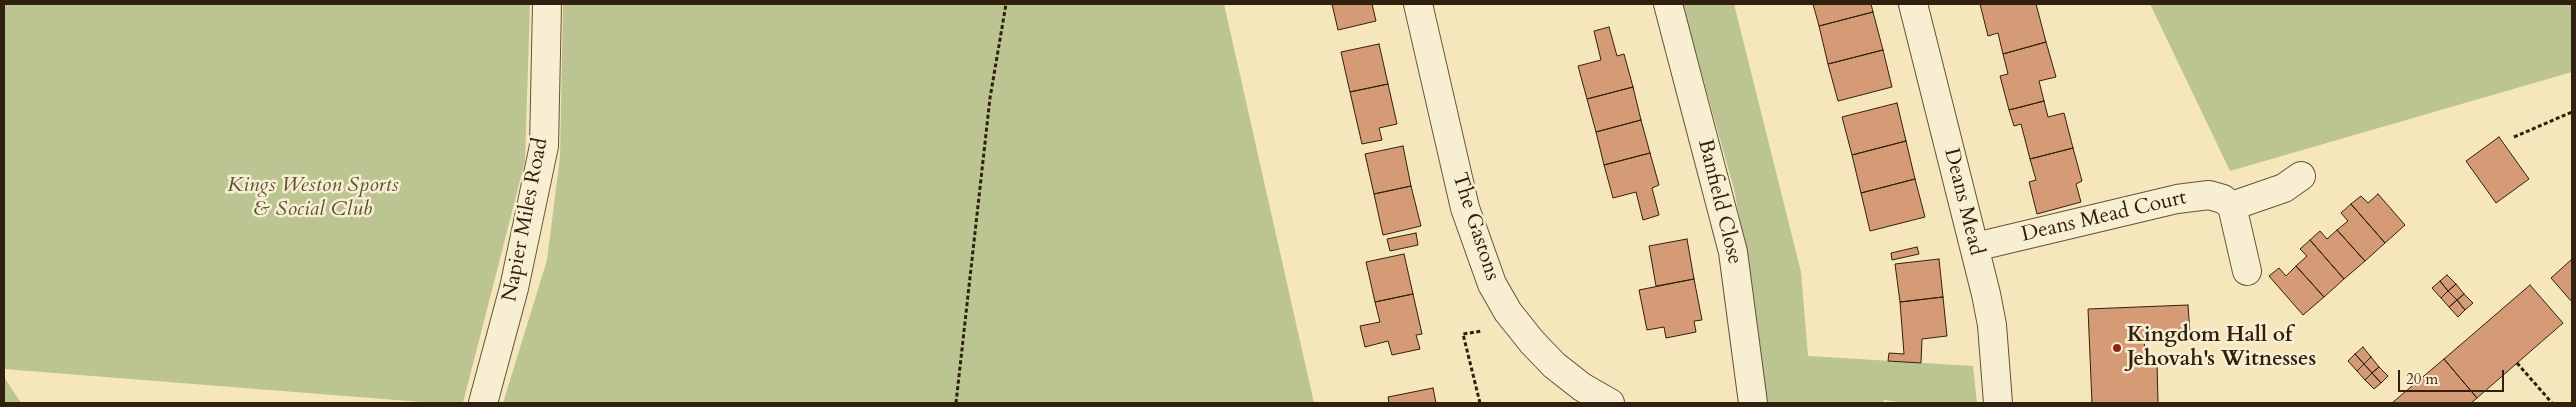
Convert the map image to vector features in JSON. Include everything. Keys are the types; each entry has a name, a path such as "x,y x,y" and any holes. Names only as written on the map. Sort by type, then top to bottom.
{"street":[{"name":"Napier Miles Road","path":"483,403 514,288 544,146 547,4"},
{"name":"The Gastons","path":"1418,4 1465,208 1492,284 1517,324 1554,365 1582,388 1610,403"},
{"name":"Banfield Close","path":"1668,4 1733,252 1753,403"},
{"name":"Deans Mead","path":"1913,4 1975,247 1992,325 1998,403"},
{"path":"2247,271 2232,206 2284,188 2301,176"},
{"name":"Deans Mead Court","path":"1975,247 2198,196 2217,197 2232,206"}],"path":[{"path":"956,403 990,98 1006,4"},
{"path":"2514,137 2572,112"},
{"path":"1480,403 1463,334 1517,324"},
{"path":"2517,363 2552,403"}],"green space":[{"name":"Kings Weston Sports & Social Club","path":"4,4 530,4 525,161 463,403 434,403 4,369"},
{"path":"563,4 1224,4 1314,403 503,403 547,260 560,157"},
{"path":"1682,4 1734,4 1801,272 1808,356 1973,366 1977,403 1903,403 1884,400 1883,403 1763,403 1750,275 1734,189"},
{"path":"2150,4 2572,4 2572,72 2230,171"},
{"path":"4,377 21,403 4,403"}],"building":[{"path":"1332,4 1372,4 1376,21 1338,30"},
{"path":"1813,4 1871,4 1873,12 1819,26"},
{"path":"1980,4 2036,4 2046,42 2003,54 1998,33 1988,36"},
{"path":"1873,12 1883,50 1828,64 1819,26"},
{"path":"1609,27 1617,56 1624,54 1633,87 1587,99 1578,66 1601,60 1594,31"},
{"path":"2046,42 2056,77 2039,81 2044,101 2009,110 2000,76 2008,74 2003,54"},
{"path":"1379,44 1388,84 1350,92 1341,52"},
{"path":"1883,50 1892,87 1838,101 1828,64"},
{"path":"1388,84 1397,124 1379,128 1382,140 1362,144 1350,92"},
{"path":"1633,87 1641,120 1596,132 1587,99"},
{"path":"2044,101 2048,117 2064,113 2073,148 2030,159 2021,124 2014,126 2009,110"},
{"path":"1897,103 1906,141 1852,155 1842,117"},
{"path":"1641,120 1650,153 1604,165 1596,132"},
{"path":"2499,137 2529,179 2496,203 2466,161"},
{"path":"1906,141 1915,179 1861,193 1852,155"},
{"path":"1403,146 1411,186 1374,194 1365,154"},
{"path":"2073,148 2082,181 2076,184 2081,202 2037,214 2029,182 2036,180 2030,159"},
{"path":"1650,153 1659,185 1652,188 1659,215 1643,220 1636,192 1613,198 1604,165"},
{"path":"1915,179 1925,217 1870,231 1861,193"},
{"path":"1411,186 1421,226 1383,235 1374,194"},
{"path":"2378,194 2405,225 2385,243 2351,204 2361,196 2368,203"},
{"path":"2351,204 2385,243 2365,261 2337,230 2348,221 2341,213"},
{"path":"2337,230 2365,261 2344,279 2310,240 2320,231 2327,239"},
{"path":"1416,233 1418,245 1390,251 1387,239"},
{"path":"1687,239 1694,279 1656,286 1649,246"},
{"path":"2310,240 2344,279 2324,297 2296,266 2307,256 2300,249"},
{"path":"1917,247 1919,254 1892,260 1891,253"},
{"path":"1404,254 1413,294 1375,302 1366,262"},
{"path":"1939,259 1943,297 1900,302 1895,264"},
{"path":"2572,259 2572,302 2551,278"},
{"path":"2296,266 2324,297 2303,315 2269,276 2279,268 2286,276"},
{"path":"2447,275 2456,284 2448,291 2440,281"},
{"path":"1694,279 1702,320 1694,321 1696,332 1666,338 1664,327 1647,330 1639,290"},
{"path":"2440,281 2448,291 2441,298 2432,288"},
{"path":"2456,284 2464,294 2457,300 2448,291"},
{"path":"2530,285 2563,323 2477,398 2444,359"},
{"path":"2448,291 2457,300 2449,307 2441,298"},
{"path":"1413,294 1422,334 1416,335 1420,349 1392,355 1388,341 1365,347 1360,326 1380,322 1375,302"},
{"path":"2464,294 2473,303 2465,310 2457,300"},
{"path":"1943,297 1947,336 1922,339 1921,363 1888,361 1889,353 1904,354 1900,302"},
{"path":"2457,300 2465,310 2458,317 2449,307"},
{"name":"Kingdom Hall of Jehovah's Witnesses","path":"2188,305 2190,333 2144,335 2145,361 2157,361 2158,403 2092,403 2088,309"},
{"path":"2363,347 2371,357 2364,364 2355,354"},
{"path":"2355,354 2364,364 2357,371 2348,361"},
{"path":"2371,357 2379,367 2372,373 2364,364"},
{"path":"2444,359 2477,398 2471,403 2392,403"},
{"path":"2364,364 2372,373 2365,380 2357,371"},
{"path":"2379,367 2388,376 2381,383 2372,373"},
{"path":"2372,373 2381,383 2374,389 2365,380"},
{"path":"1433,388 1436,403 1389,403 1388,397"}],"place":[{"name":"Kingdom Hall of Jehovah's Witnesses","path":"2117,348"}]}
